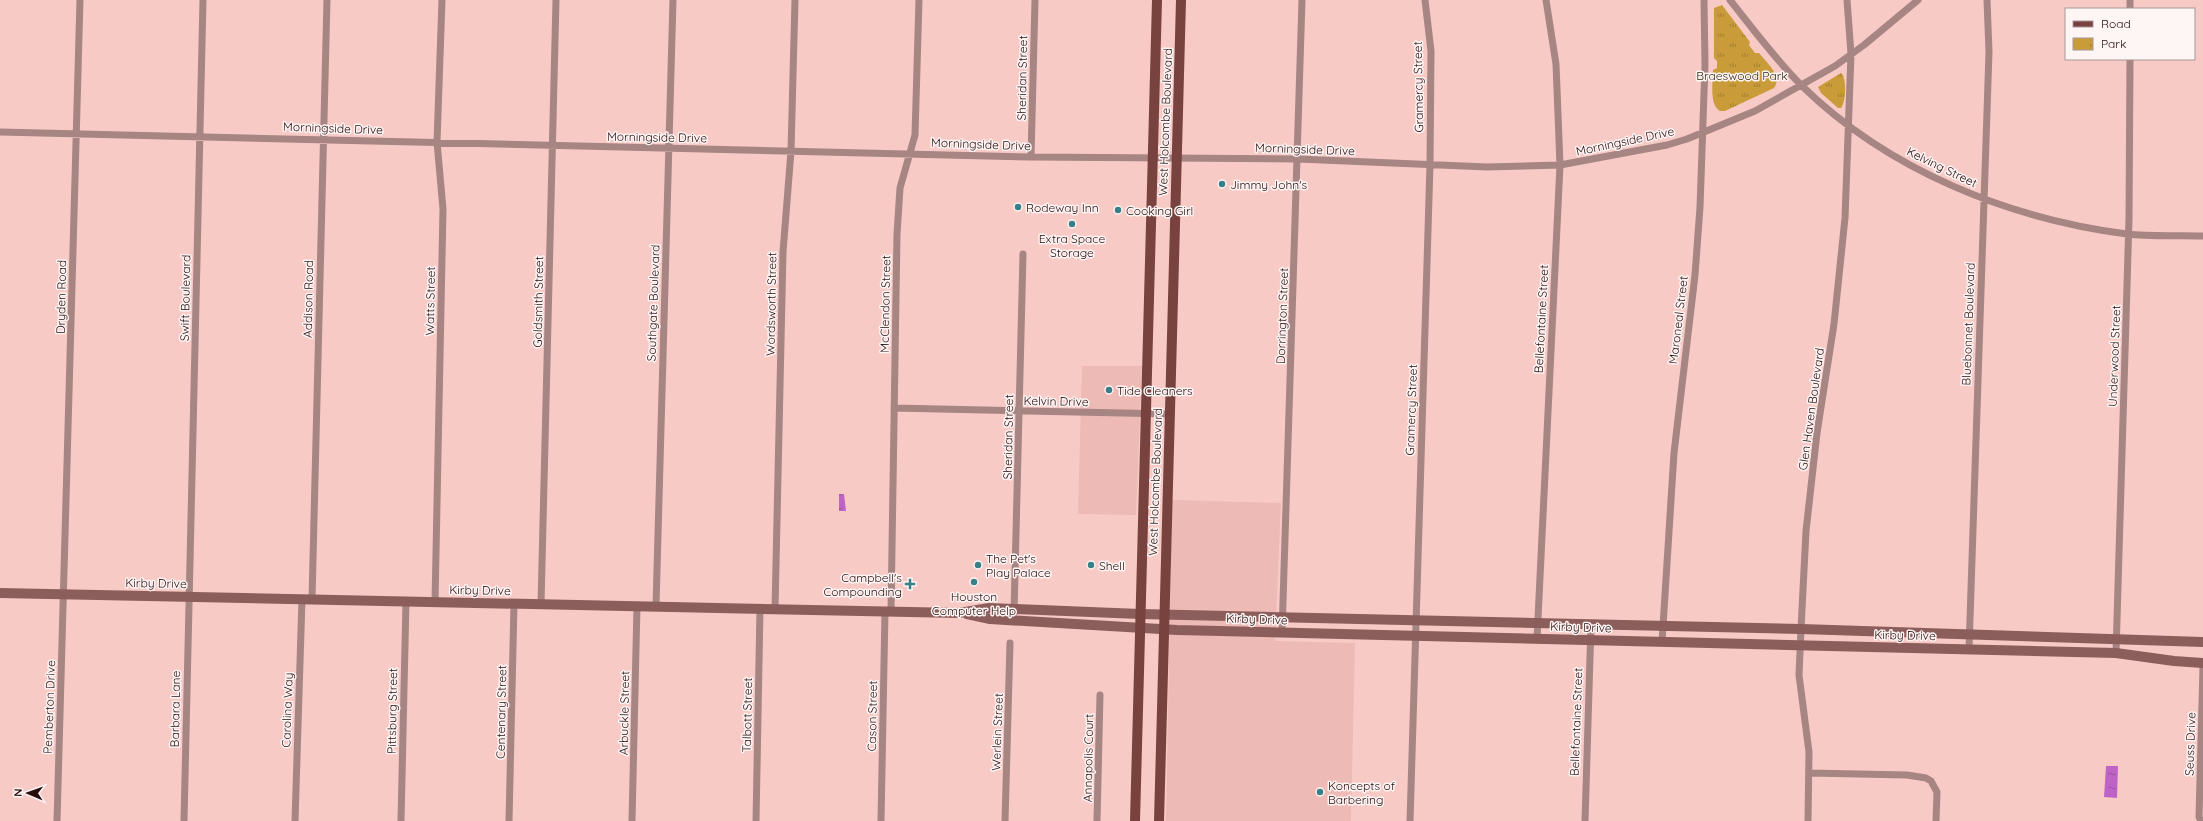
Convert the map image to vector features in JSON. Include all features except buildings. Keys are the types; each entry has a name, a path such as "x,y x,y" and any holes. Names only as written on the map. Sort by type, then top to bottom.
{"main road":[{"name":"West Holcombe Boulevard","path":"1135,821 1157,0"},
{"name":"West Holcombe Boulevard","path":"1159,821 1181,0"},
{"name":"Kirby Drive","path":"0,593 959,613 990,619 1163,629 2116,653 2174,661 2203,663"},
{"name":"Kirby Drive","path":"959,613 990,608 1140,614 1538,622 2203,642"}],"street":[{"name":"Dryden Road","path":"63,594 80,0"},
{"name":"Swift Boulevard","path":"189,597 203,0"},
{"name":"Addison Road","path":"307,599 327,0"},
{"name":"Watts Street","path":"435,602 443,209 438,142 442,0"},
{"name":"Goldsmith Street","path":"541,604 556,0"},
{"name":"Southgate Boulevard","path":"656,606 673,0"},
{"name":"Wordsworth Street","path":"775,609 783,252 791,151 795,0"},
{"name":"McClendon Street","path":"888,611 898,207 900,188 915,135 919,0"},
{"name":"Sheridan Street","path":"1031,157 1035,0"},
{"name":"Dorrington Street","path":"1282,633 1302,0"},
{"name":"Gramercy Street","path":"1410,821 1414,636 1430,165 1431,51 1425,0"},
{"name":"Bellefontaine Street","path":"1537,639 1560,165 1556,64 1546,0"},
{"name":"Maroneal Street","path":"1662,642 1674,454 1695,275 1703,133 1705,51 1704,0"},
{"name":"Kelving Street","path":"1730,0 1802,85 1849,127 1917,168 1983,199 2048,219 2128,234 2203,236"},
{"name":"Glen Haven Boulevard","path":"1808,821 1808,729 1799,675 1800,646 1806,531 1817,433 1834,324 1845,218 1851,54 1847,0"},
{"name":"Morningside Drive","path":"0,132 200,135 552,146 668,147 1031,157 1298,159 1487,167 1560,165 1667,145 1703,133 1755,111 1802,85 1851,54 1918,0"},
{"name":"Bluebonnet Boulevard","path":"1970,649 1983,199 1989,52 1987,0"},
{"name":"Underwood Street","path":"2116,653 2115,639 2128,234 2130,60"},
{"name":"Sheridan Street","path":"1014,620 1023,254"},
{"name":"Kelvin Drive","path":"894,408 1170,414"},
{"name":"Pemberton Drive","path":"57,821 63,594"},
{"name":"Barbara Lane","path":"184,821 189,597"},
{"name":"Carolina Way","path":"295,821 307,599"},
{"name":"Pittsburg Street","path":"401,821 406,601"},
{"name":"Centenary Street","path":"509,821 514,604"},
{"name":"Arbuckle Street","path":"632,821 637,606"},
{"name":"Talbott Street","path":"756,821 760,609"},
{"name":"Cason Street","path":"881,821 888,611"},
{"name":"Bellefontaine Street","path":"1585,821 1591,624"},
{"name":"Werlein Street","path":"1005,821 1010,643"},
{"name":"Seuss Drive","path":"2201,821 2199,817 2203,667"},
{"name":"Annapolis Court","path":"1097,821 1100,695"},
{"path":"1809,773 1900,775 1926,778 1932,781 1937,792 1936,821"}],"shaded area":[{"path":"1082,366 1142,366 1136,515 1078,514"},
{"path":"1172,500 1281,503 1275,641 1355,643 1351,821 1166,821"}],"green space":[{"name":"Braeswood Park","path":"1722,5 1750,42 1749,45 1755,53 1759,53 1772,69 1776,79 1774,88 1725,111 1720,111 1714,104 1712,93 1713,70 1717,68 1717,61 1714,58 1714,8"},
{"path":"1841,73 1845,84 1845,95 1843,105 1841,108 1838,108 1821,93 1818,87"}],"water":[{"path":"839,494 844,494 846,511 839,511"},
{"path":"2106,766 2118,766 2117,798 2104,797"}],"place":[{"name":"Jimmy John's","path":"1222,184"},
{"name":"Rodeway Inn","path":"1018,207"},
{"name":"Cooking Girl","path":"1118,210"},
{"name":"Extra Space Storage","path":"1072,224"},
{"name":"Tide Cleaners","path":"1109,390"},
{"name":"The Pet's Play Palace","path":"978,565"},
{"name":"Shell","path":"1091,565"},
{"name":"Houston Computer Help","path":"974,582"},
{"name":"Campbell's Compounding","path":"910,584"},
{"name":"Koncepts of Barbering","path":"1320,792"}]}
